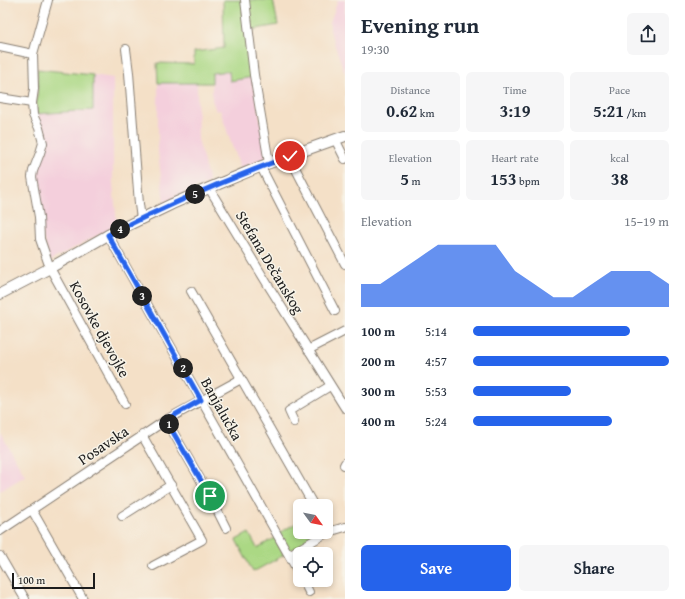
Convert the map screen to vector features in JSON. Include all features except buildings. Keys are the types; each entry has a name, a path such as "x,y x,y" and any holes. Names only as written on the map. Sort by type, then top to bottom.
{"main road":[{"path":"1,291 50,268 108,235 209,188 265,165 345,136"}],"street":[{"name":"Kosovke djevojke","path":"48,0 33,54 33,115 39,128 43,143 32,177 39,217 40,239 50,268 125,404"},
{"path":"244,0 265,165 335,311"},
{"path":"0,47 33,54"},
{"path":"126,49 141,219"},
{"path":"0,98 32,104"},
{"path":"335,139 345,159"},
{"path":"290,156 345,264"},
{"name":"Stefana Dečanskog","path":"209,188 345,408"},
{"name":"Banjalučka","path":"108,235 293,562"},
{"path":"190,291 310,499"},
{"path":"308,350 345,331"},
{"path":"142,435 201,400 241,379"},
{"path":"294,422 289,411 330,386"},
{"path":"166,420 226,528"},
{"name":"Posavska","path":"0,531 142,435 202,540 153,566"},
{"path":"122,516 171,485"},
{"path":"32,510 83,599"},
{"path":"333,529 345,527"},
{"path":"289,555 313,539"},
{"path":"1,560 25,599"},
{"path":"306,587 309,592"}],"shaded area":[{"path":"338,0 345,0 345,74 330,29 330,22"},
{"path":"229,71 230,81 253,77 267,158 240,168 220,110 216,111 212,100 212,73"},
{"path":"93,75 113,78 113,183 117,225 50,261 43,238 34,180 46,141 46,133 36,114 93,110"},
{"path":"158,83 197,83 198,139 209,182 164,203 158,152"},
{"path":"0,432 25,476 0,491"}],"green space":[{"path":"223,0 242,0 253,77 230,81 229,71 212,73 212,83 158,83 157,63 194,64 194,52 224,48"},
{"path":"247,0 273,0 278,25 251,30"},
{"path":"37,69 93,75 93,110 36,114 38,84"},
{"path":"293,525 293,539 311,539 296,547 293,547 291,550 287,549 277,534"},
{"path":"249,533 257,548 275,538 284,555 253,572 236,540"}],"route":[{"path":"210,496 166,420 201,400 108,235 172,204 290,156"}]}
